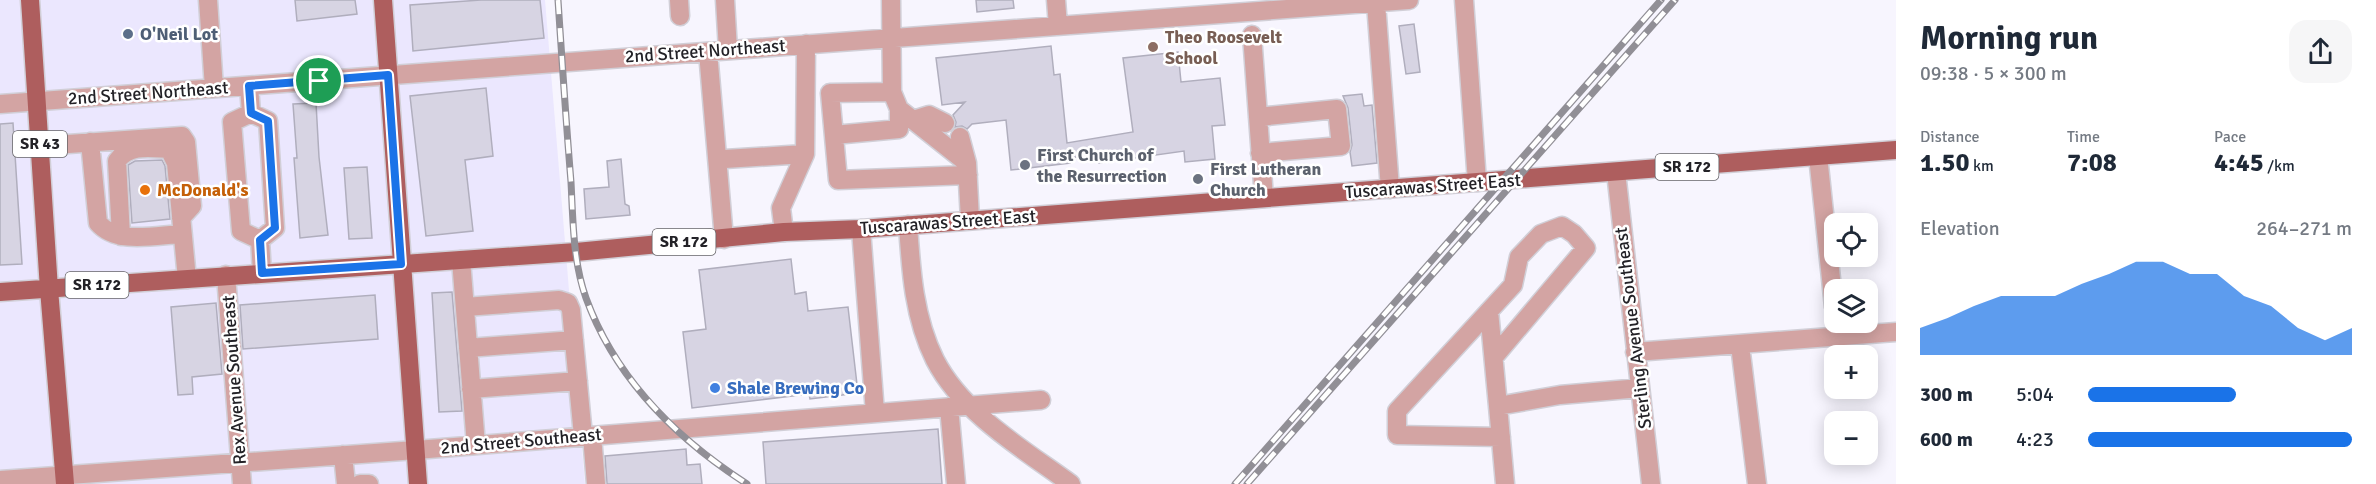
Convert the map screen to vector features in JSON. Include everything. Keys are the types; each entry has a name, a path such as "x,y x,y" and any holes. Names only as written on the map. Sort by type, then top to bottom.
{"main road":[{"name":"SR 43","path":"30,0 64,480"},
{"path":"383,0 418,484"},
{"name":"Tuscarawas Street East","path":"0,292 461,260 784,232 861,229 1896,150"}],"street":[{"path":"208,0 214,88"},
{"path":"725,0 728,50"},
{"path":"834,135 899,129 901,107 891,37 891,0"},
{"path":"1056,0 1058,26"},
{"name":"2nd Street Northeast","path":"0,104 1058,26 1252,6 1409,0"},
{"path":"1464,0 1477,182"},
{"path":"1376,3 1390,189"},
{"path":"1252,34 1264,198"},
{"path":"784,232 782,208 805,154 806,44"},
{"path":"708,52 724,239"},
{"path":"249,86 251,113"},
{"path":"945,123 929,115 901,107 830,93 838,180 967,169"},
{"path":"901,107 967,169"},
{"path":"1258,117 1337,109 1341,146 1260,153"},
{"path":"251,113 232,122 241,231 260,240"},
{"path":"251,113 268,121 275,228 260,240"},
{"path":"40,146 182,136 186,142 192,206 182,226"},
{"path":"960,137 967,169 970,220"},
{"path":"90,142 98,222 106,232 121,236 182,226"},
{"path":"121,236 117,161 127,150 169,149 176,163 187,279"},
{"path":"725,159 805,154"},
{"path":"1818,156 1831,279"},
{"name":"Sterling Avenue Southeast","path":"1616,172 1651,484"},
{"path":"908,225 915,296 927,339 947,379 970,405 1000,432 1071,484"},
{"path":"1494,357 1586,248 1574,234 1562,226 1541,234 1520,257 1513,285 1397,411 1397,435 1501,437"},
{"path":"861,229 874,413"},
{"path":"260,240 262,273"},
{"path":"461,260 476,445"},
{"name":"Rex Avenue Southeast","path":"226,275 242,484"},
{"path":"465,307 564,300 571,310 578,381 596,484"},
{"path":"1489,311 1505,484"},
{"path":"1878,331 1896,332"},
{"path":"1635,352 1740,345 1824,332"},
{"path":"468,348 574,340"},
{"path":"1740,345 1757,484"},
{"path":"471,390 578,381"},
{"path":"1498,406 1560,395 1640,388"},
{"name":"2nd Street Southeast","path":"0,480 64,480 241,462 1041,400"},
{"path":"949,407 956,484"},
{"path":"343,455 346,484"},
{"path":"360,484 369,484"}],"shaded area":[{"path":"0,0 545,0 585,484 0,484"}],"building":[{"path":"295,0 355,0 357,14 297,21"},
{"path":"481,0 540,0 544,38 413,51 410,5"},
{"path":"976,0 1013,0 1014,8 977,12"},
{"path":"1414,24 1420,72 1406,74 1399,26"},
{"path":"1051,46 1054,75 1060,74 1067,143 1133,132 1123,58 1178,52 1181,82 1220,78 1225,125 1212,126 1215,159 1185,162 1184,151 1099,163 1098,154 1069,158 1070,163 1011,170 1006,120 972,124 967,129 962,126 955,127 956,122 953,115 965,102 942,105 936,58"},
{"path":"486,88 493,156 465,160 473,231 426,236 410,96"},
{"path":"1362,94 1364,106 1372,105 1377,163 1352,166 1348,108 1343,96"},
{"path":"316,103 319,157 328,235 300,238 294,158 297,158 293,104"},
{"path":"13,123 22,264 0,265 0,124"},
{"path":"621,159 625,204 629,206 630,215 586,219 584,189 609,187 607,161"},
{"name":"McDonald's","path":"162,160 165,166 170,219 132,223 128,165 135,161"},
{"path":"367,167 372,238 349,239 344,168"},
{"path":"791,259 795,294 806,292 808,311 848,307 858,393 810,399 809,394 692,408 683,332 706,329 699,270"},
{"path":"452,292 462,411 439,412 432,293"},
{"path":"375,295 378,339 243,349 240,305"},
{"path":"216,303 222,374 192,377 193,394 178,395 171,307"},
{"path":"938,429 942,484 766,484 763,442"},
{"path":"686,449 687,465 700,464 702,484 607,484 605,456"}],"railway":[{"path":"558,0 574,241 578,270 586,298 598,327 614,354 631,380 651,404 696,447 747,484"},
{"path":"1235,484 1661,0"},
{"path":"1247,484 1675,0"}],"place":[{"name":"O'Neil Lot","path":"128,34"},
{"name":"Theo Roosevelt School","path":"1153,47"},
{"name":"First Church of the Resurrection","path":"1025,165"},
{"name":"First Lutheran Church","path":"1198,179"},
{"name":"McDonald's","path":"145,190"},
{"name":"Shale Brewing Co","path":"715,388"}],"route":[{"path":"388,75 401,264 262,273 260,240 275,228 268,121 251,113 249,86 319,81 388,75"}]}
